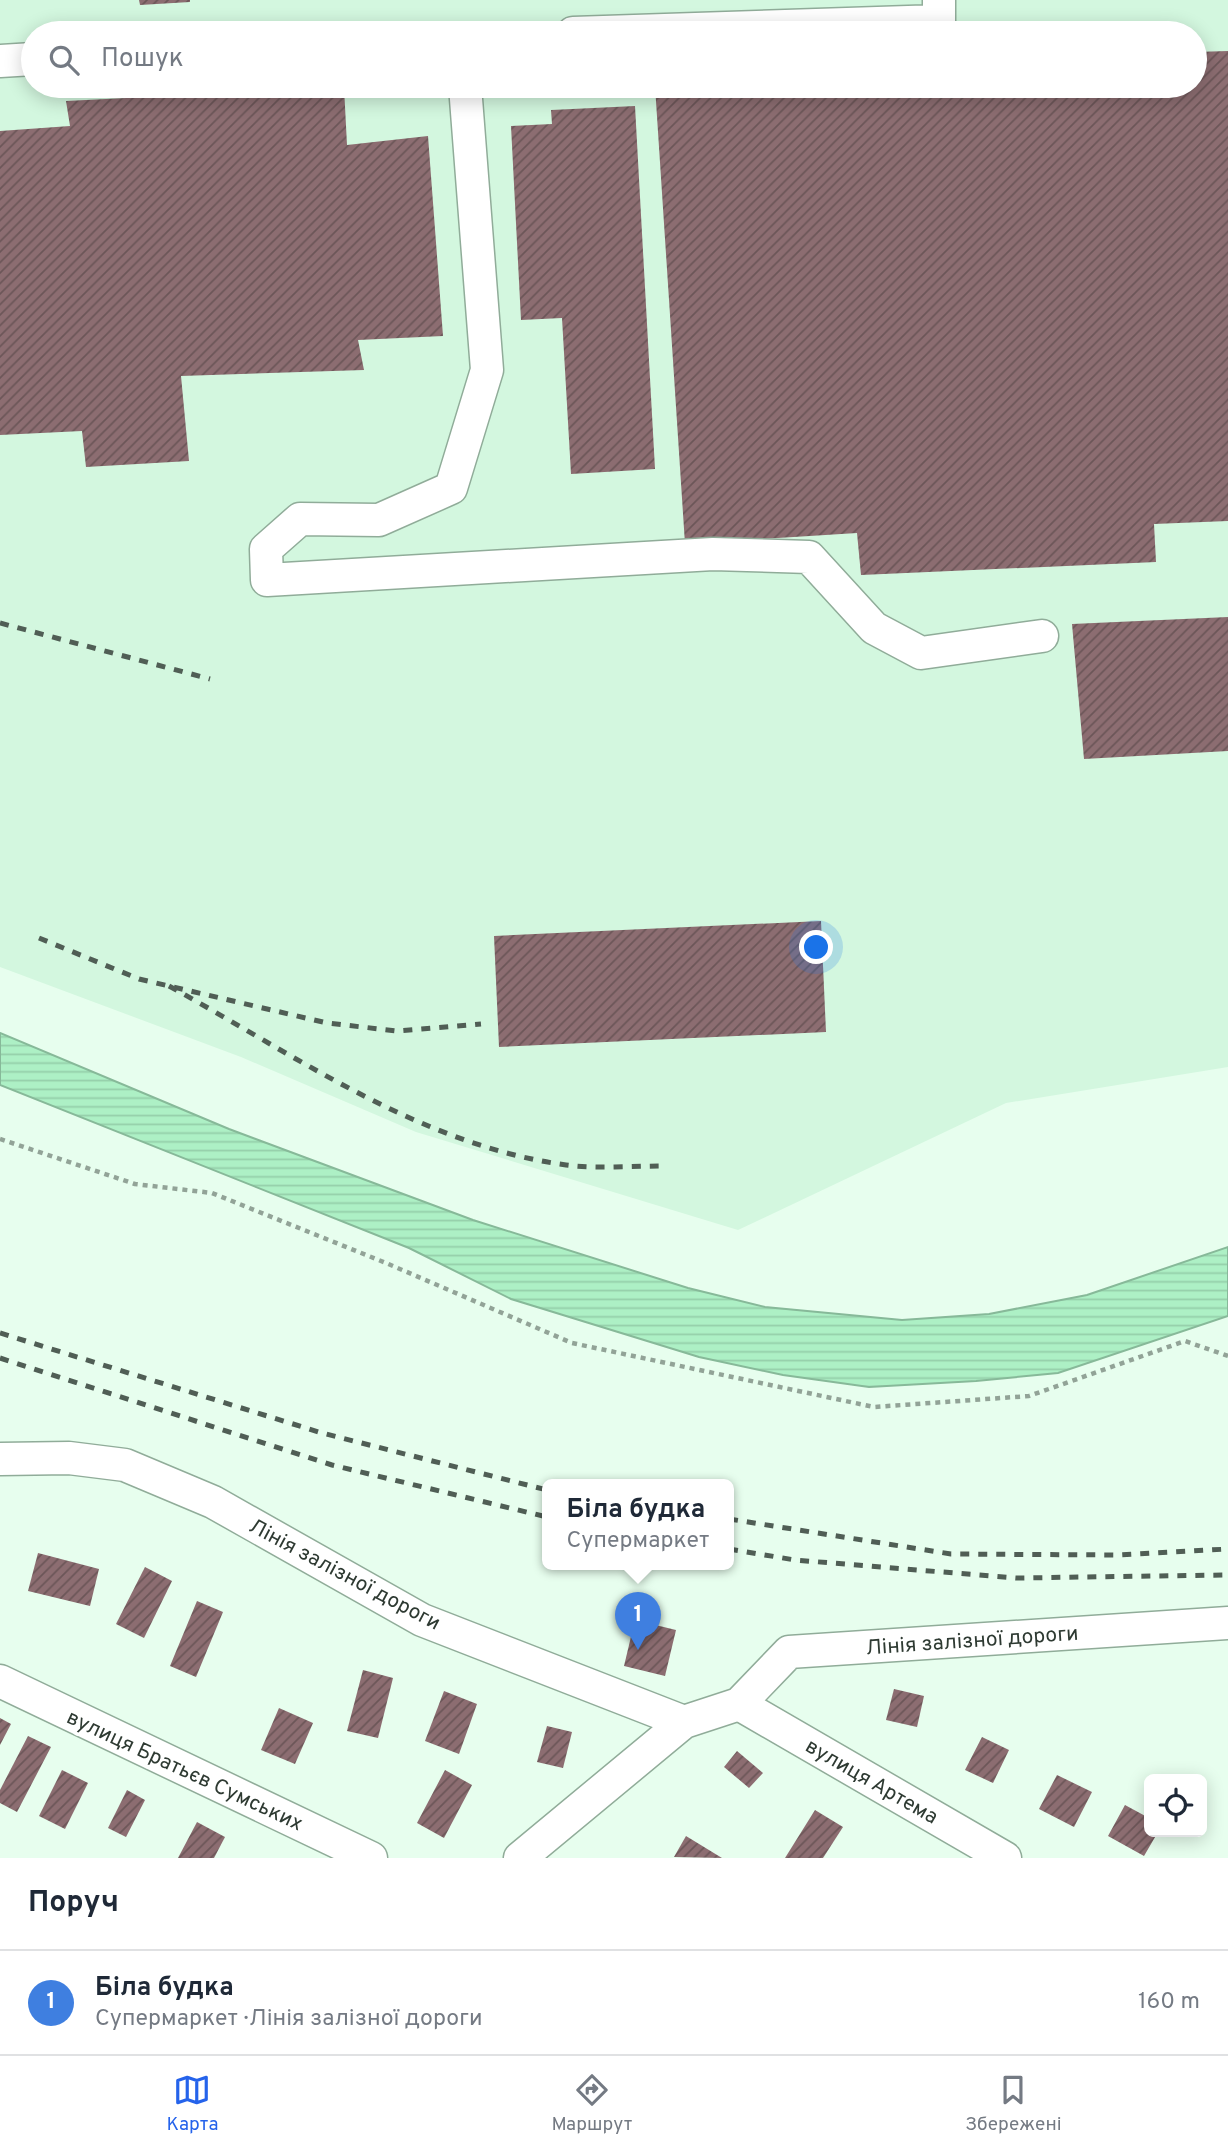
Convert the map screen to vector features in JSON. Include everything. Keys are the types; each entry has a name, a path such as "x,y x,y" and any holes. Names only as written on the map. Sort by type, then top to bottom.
{"street":[{"path":"939,0 939,21"},
{"path":"0,61 21,60"},
{"path":"466,98 487,370 451,488 379,520 300,519 266,549 267,580 713,554 809,557 874,628 920,653 1042,636"},
{"name":"Лінія залізної дороги","path":"0,1459 69,1458 125,1465 214,1502 422,1620 684,1722"},
{"name":"Лінія залізної дороги","path":"739,1704 789,1652 1228,1623"},
{"name":"вулиця Братьєв Сумських","path":"0,1681 371,1858"},
{"path":"520,1858 684,1722 739,1704"},
{"name":"вулиця Артема","path":"739,1704 1005,1858"}],"path":[{"path":"0,1139 135,1184 212,1194 386,1263 572,1343 874,1407 1029,1396 1185,1341 1228,1356"}],"shaded area":[{"path":"0,0 1228,0 1228,1067 1006,1103 738,1230 416,1132 241,1057 0,967"},
{"path":"0,1033 229,1129 473,1220 688,1288 765,1307 902,1320 989,1314 1087,1295 1228,1247 1228,1316 1058,1373 976,1381 869,1387 783,1375 699,1357 511,1299 409,1248 0,1085"}],"building":[{"path":"139,0 190,0 190,2 140,5"},
{"path":"1228,51 1228,521 1154,524 1156,562 861,575 857,533 685,544 656,98 1207,98 1207,52"},
{"path":"126,98 345,98 347,145 428,136 443,336 358,340 364,370 181,376 189,461 86,467 82,431 0,435 0,131 70,126 66,101"},
{"path":"635,106 655,469 571,474 562,318 521,320 511,126 552,124 551,110"},
{"path":"1228,617 1228,751 1084,759 1072,624"},
{"path":"821,921 826,1032 499,1047 494,936"},
{"path":"38,1553 99,1569 90,1606 28,1591"},
{"path":"145,1567 172,1581 144,1638 116,1624"},
{"path":"197,1601 223,1612 196,1677 170,1666"},
{"path":"635,1620 676,1630 665,1676 624,1666"},
{"path":"363,1670 393,1678 378,1738 347,1731"},
{"path":"894,1689 924,1696 917,1727 886,1720"},
{"path":"444,1691 477,1704 459,1754 425,1741"},
{"path":"279,1708 313,1723 295,1764 261,1750"},
{"path":"0,1718 11,1724 0,1745"},
{"path":"547,1726 572,1732 563,1768 537,1762"},
{"path":"28,1736 51,1747 17,1812 0,1803 0,1790"},
{"path":"982,1737 1009,1750 993,1783 965,1770"},
{"path":"737,1751 763,1773 749,1788 724,1767"},
{"path":"62,1770 88,1783 65,1829 39,1816"},
{"path":"445,1770 472,1785 444,1838 417,1823"},
{"path":"1057,1775 1092,1792 1074,1827 1039,1809"},
{"path":"127,1790 145,1800 126,1837 108,1828"},
{"path":"1125,1805 1144,1815 1144,1837 1155,1837 1144,1856 1108,1836"},
{"path":"815,1810 843,1827 823,1858 785,1858"},
{"path":"197,1822 225,1837 214,1858 178,1858"},
{"path":"686,1836 722,1858 674,1857"}],"railway":[{"path":"0,623 210,679"},
{"path":"39,938 139,979 327,1023 397,1031 481,1024"},
{"path":"169,986 360,1094 409,1118 460,1138 512,1154 566,1165 662,1166"},
{"path":"0,1333 322,1433 542,1489"},
{"path":"0,1358 332,1465 542,1516"},
{"path":"734,1520 951,1554 1117,1555 1228,1549"},
{"path":"734,1550 795,1560 1016,1578 1228,1575"}],"place":[{"name":"Біла будка","path":"638,1650"}]}
